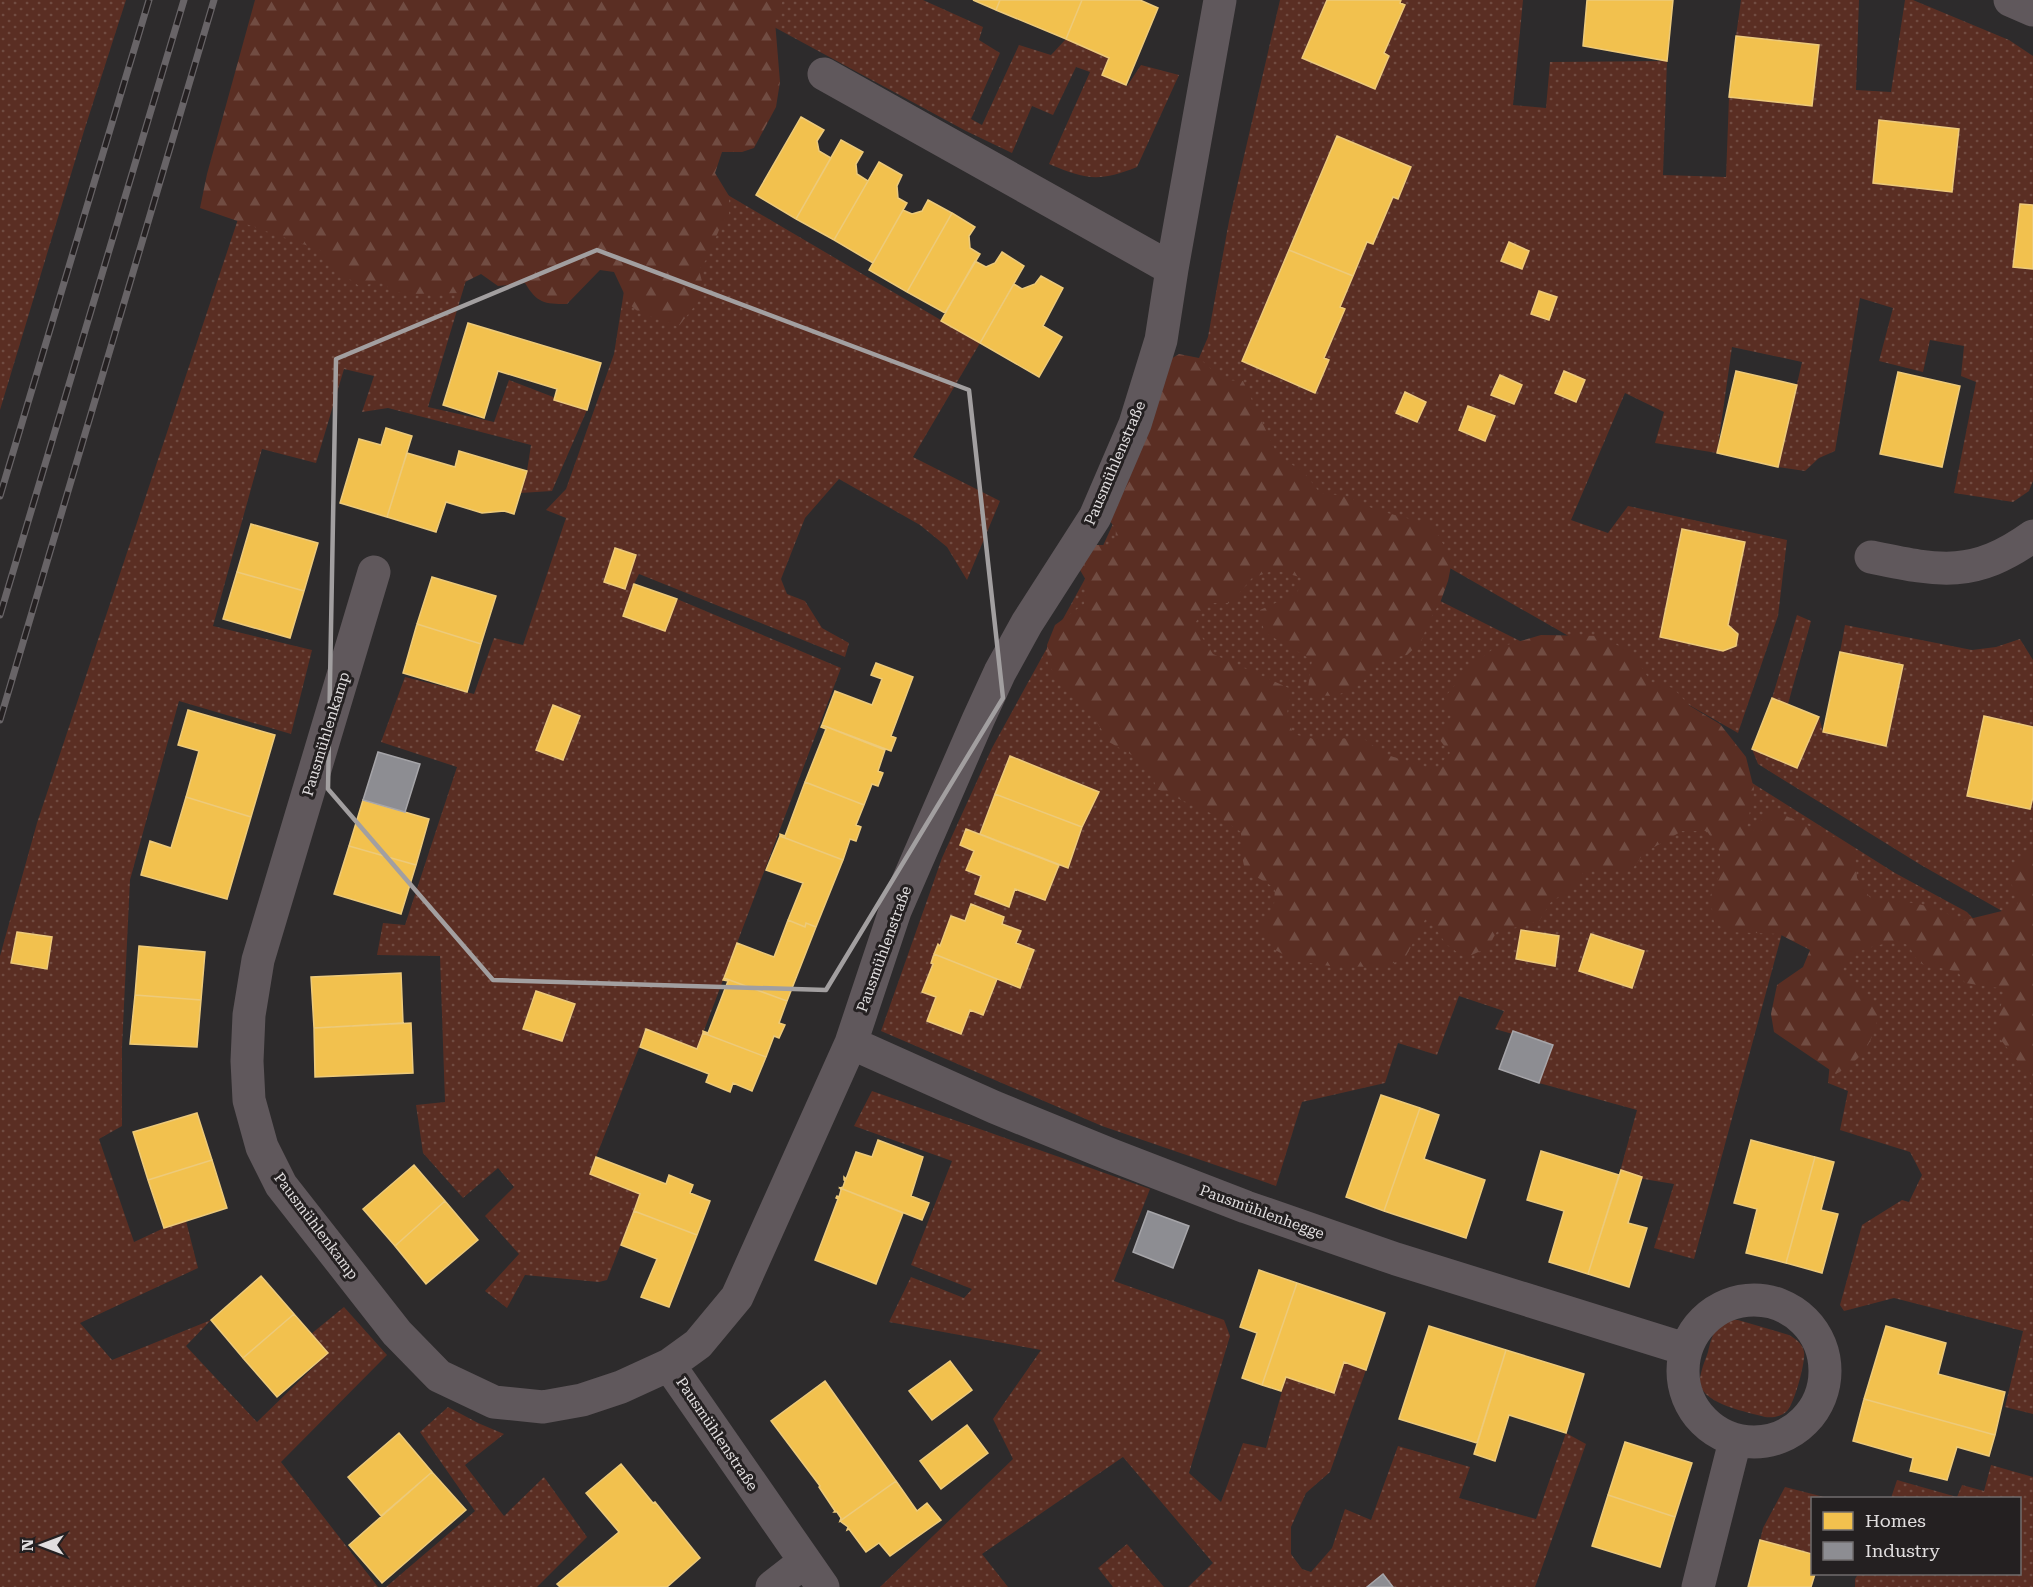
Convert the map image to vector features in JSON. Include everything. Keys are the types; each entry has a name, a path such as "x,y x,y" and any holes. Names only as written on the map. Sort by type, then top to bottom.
{"street":[{"name":"Pausmühlenstraße","path":"813,1574 669,1365 698,1344 737,1297 851,1043 895,911 978,720 1000,672 1027,623 1095,517 1135,424 1161,340 1220,0"},
{"path":"2010,0 2033,10"},
{"path":"824,74 1172,269"},
{"path":"1871,557 1919,567 1951,570 1977,565 2012,551 2033,536"},
{"name":"Pausmühlenkamp","path":"374,572 258,960 249,1015 246,1061 249,1100 262,1148 281,1185 397,1333 439,1376 494,1402 543,1407 582,1400 621,1387 669,1365"},
{"name":"Pausmühlenhegge","path":"851,1043 1015,1115 1246,1207 1396,1259 1684,1349"},
{"path":"1753,1300 1776,1303 1806,1321 1818,1340 1826,1365 1826,1378 1811,1414 1800,1426 1782,1437 1762,1443 1735,1440 1707,1425 1696,1413 1688,1398 1684,1382 1684,1349 1701,1323 1721,1308 1753,1300"},
{"path":"1698,1587 1735,1440"},
{"path":"772,1587 813,1574"}],"highlighted area":[{"path":"597,250 969,390 1003,698 826,990 493,980 328,789 336,359"}],"green space":[{"path":"0,0 126,0 0,410"},
{"path":"255,0 783,0 775,21 780,82 776,107 754,148 742,152 722,152 715,173 729,196 729,214 721,225 708,257 699,270 705,293 678,327 659,318 643,316 629,304 614,272 600,270 567,304 542,301 533,295 525,283 498,286 481,274 465,282 461,293 409,294 392,291 382,282 359,286 341,273 320,250 200,208 207,174"},
{"path":"739,0 923,0 983,27 979,40 1000,53 971,119 982,125 1019,45 1051,55 1066,39 1109,58 1102,75 1127,86 1141,65 1179,75 1137,167 1102,177 1084,176 1049,164 1090,72 1076,67 1053,115 1032,106 1012,153 966,131 737,7"},
{"path":"1280,0 1523,0 1513,105 1546,108 1550,62 1667,61 1663,175 1726,177 1729,97 1812,106 1819,45 1736,36 1741,0 1859,0 1856,90 1891,92 1905,0 1913,0 2009,40 2033,56 2033,481 2029,491 2013,502 1954,493 1976,382 1961,376 1964,346 1930,340 1923,372 1879,361 1893,308 1860,298 1835,451 1819,458 1805,471 1778,467 1802,362 1732,347 1717,453 1655,443 1664,412 1625,393 1571,520 1608,533 1628,506 1787,540 1778,616 1738,733 1448,567 1179,420 1208,337 1229,221"},
{"path":"256,165 482,227 428,407 494,422 509,380 587,410 552,491 520,493 527,471 531,445 388,408 362,412 374,376 344,369 316,463 262,449 213,626 312,650 291,734 179,701 130,880 122,1047 122,1126 99,1139 134,1242 186,1221 198,1268 80,1323 112,1360 211,1320 186,1346 257,1422 328,1353 311,1334 344,1307 387,1355 281,1462 378,1587 0,1587 0,956 37,823"},
{"path":"692,174 980,343 913,457 1000,501 967,580 947,547 920,525 839,479 805,518 781,579 787,594 805,601 822,628 849,643 845,657 639,574 634,584 677,599 841,668 697,1049 646,1030 596,1157 590,1174 640,1194 607,1280 599,1282 525,1275 507,1308 485,1291 519,1254 485,1216 514,1187 498,1168 463,1198 423,1153 416,1105 445,1102 440,956 377,955 383,923 405,925 457,767 381,742 405,677 474,694 494,638 523,645 566,518 546,510 566,489 614,354 630,253"},
{"path":"1179,354 1199,358 1223,380 1243,381 1278,456 1304,472 1320,493 1346,496 1376,510 1433,525 1452,561 1440,603 1429,621 1421,642 1407,655 1380,661 1361,684 1336,696 1307,695 1312,660 1264,632 1260,610 1297,593 1303,578 1275,570 1252,578 1231,603 1208,603 1194,625 1213,654 1291,689 1287,714 1293,734 1314,739 1363,738 1384,754 1429,768 1438,767 1450,753 1435,734 1451,717 1444,698 1472,665 1493,649 1541,635 1602,636 1634,655 1651,682 1673,688 1690,706 1720,724 1746,757 1754,789 1745,837 1772,810 1839,839 1855,856 1857,878 1871,899 1907,902 1929,907 1961,921 2002,911 2018,904 2010,879 2010,865 2033,851 2033,1087 2019,1063 1997,1035 2005,989 1965,983 1958,972 1919,963 1908,945 1901,943 1888,943 1855,952 1841,972 1869,995 1880,1010 1867,1047 1847,1067 1836,1074 1774,1032 1771,1014 1777,985 1803,967 1810,950 1779,934 1729,932 1714,922 1710,896 1720,874 1720,852 1707,831 1682,831 1644,853 1631,871 1584,871 1576,885 1551,902 1539,921 1498,930 1487,948 1465,958 1446,944 1427,916 1404,960 1378,967 1330,966 1296,961 1275,950 1260,928 1274,904 1275,888 1245,870 1241,852 1241,832 1217,816 1157,789 1149,769 1142,761 1109,742 1087,706 1060,684 1048,663 1047,645 1055,625 1084,604 1087,582 1077,565 1088,545 1115,545 1116,529 1106,516 1153,370"},
{"path":"1145,453 1532,647 1704,804 1784,926 1694,1259 1654,1248 1674,1184 1619,1175 1637,1110 1539,1083 1552,1045 1495,1029 1504,1011 1459,996 1437,1055 1398,1043 1385,1083 1302,1102 1276,1186 1102,1126 881,1031 942,858 992,748 1102,548"},
{"path":"1797,615 1811,621 1788,704 1819,717 1823,732 1886,746 1903,666 1840,652 1845,625 1972,650 1996,647 2020,639 2033,660 2033,938 2002,911 1921,865 1758,764 1752,749 1772,698"},
{"path":"1725,766 1895,873 1967,912 2009,957 2033,995 2033,1414 2005,1407 2023,1331 1894,1298 1844,1311 1840,1305 1862,1225 1902,1200 1909,1202 1922,1175 1910,1152 1840,1130 1848,1091 1828,1083 1844,917 1738,841"},
{"path":"872,1091 1150,1189 1114,1281 1224,1320 1230,1336 1189,1473 1221,1502 1243,1443 1266,1448 1286,1377 1344,1362 1366,1370 1330,1472 1306,1493 1291,1527 1291,1554 1302,1569 1311,1572 1332,1548 1345,1509 1371,1520 1398,1446 1470,1467 1459,1498 1536,1519 1566,1433 1586,1444 1535,1587 1188,1587 1213,1563 1123,1457 982,1554 1008,1587 880,1587 1013,1459 993,1419 1041,1350 889,1322 911,1277 964,1298 972,1289 911,1265 952,1161 854,1126"},
{"path":"1731,1320 1789,1335 1802,1347 1804,1357 1799,1383 1790,1407 1782,1415 1765,1417 1738,1410 1710,1397 1700,1384 1702,1368 1713,1336 1721,1325"},
{"path":"448,1407 504,1434 465,1465 504,1516 544,1477 587,1537 537,1587 386,1587 475,1511 420,1432"},
{"path":"1991,1465 2033,1477 2033,1587 1855,1587 1857,1575 2021,1575 2021,1497 1957,1497 1962,1485 1984,1491"},
{"path":"1897,1480 1957,1497 1891,1497"},
{"path":"1785,1487 1824,1497 1811,1497 1811,1554 1760,1540 1763,1528"},
{"path":"1127,1544 1164,1587 1113,1587 1098,1568"}],"building: Homes":[{"path":"973,0 1000,0 996,10"},
{"path":"1000,0 1082,0 1066,39 996,10"},
{"path":"1082,0 1140,0 1158,8 1126,85 1102,75 1109,58 1066,39"},
{"path":"1327,0 1401,0 1400,3 1405,5 1384,53 1389,56 1375,89 1302,58"},
{"path":"1587,0 1673,0 1667,61 1583,46"},
{"path":"1736,36 1819,45 1812,106 1729,97"},
{"path":"801,117 824,130 817,141 819,151 831,158 796,219 756,195"},
{"path":"1879,120 1959,129 1952,192 1873,183"},
{"path":"1337,136 1411,167 1398,199 1393,197 1373,244 1367,242 1353,276 1289,250"},
{"path":"841,140 863,152 856,164 857,174 868,181 834,240 796,219"},
{"path":"879,162 902,175 897,186 898,198 907,203 873,263 834,240"},
{"path":"928,200 952,213 907,292 869,270 903,210 912,214 922,211"},
{"path":"2020,204 2033,205 2033,269 2013,267"},
{"path":"952,213 975,227 969,236 970,248 980,254 945,313 907,292"},
{"path":"1509,242 1529,251 1522,269 1501,261"},
{"path":"1289,250 1353,276 1340,307 1345,309 1324,358 1329,360 1315,393 1242,361"},
{"path":"1002,252 1024,266 980,343 941,321 975,261 986,267 995,263"},
{"path":"1041,276 1063,288 1043,326 1062,337 1039,377 980,343 1014,284 1022,289 1035,284"},
{"path":"1539,291 1557,297 1549,320 1531,314"},
{"path":"468,323 601,363 587,410 554,400 557,389 498,371 484,418 443,405"},
{"path":"1564,371 1585,380 1576,402 1555,393"},
{"path":"1736,371 1797,385 1778,467 1717,453"},
{"path":"1898,372 1960,386 1942,467 1880,454"},
{"path":"1500,375 1522,385 1514,404 1491,395"},
{"path":"1405,392 1426,402 1417,422 1396,413"},
{"path":"1468,406 1495,416 1485,441 1459,430"},
{"path":"386,428 412,436 387,517 340,503 359,439 381,445"},
{"path":"459,451 527,471 514,514 504,511 482,513 446,502 436,532 387,517 407,453 455,467"},
{"path":"251,524 318,543 304,591 237,572"},
{"path":"1682,529 1745,542 1728,625 1738,634 1736,646 1723,651 1660,637"},
{"path":"615,548 636,555 625,589 604,582"},
{"path":"237,572 304,591 290,638 223,619"},
{"path":"432,577 496,596 481,644 417,624"},
{"path":"634,584 677,599 665,631 623,616"},
{"path":"417,624 481,644 467,692 403,673"},
{"path":"1840,652 1903,665 1886,746 1823,732"},
{"path":"876,663 913,677 891,736 896,738 891,751 822,725 835,691 872,705 882,679 871,675"},
{"path":"1772,698 1819,717 1797,768 1752,749"},
{"path":"553,705 580,716 563,760 536,750"},
{"path":"188,710 275,735 251,817 186,797 199,751 178,745"},
{"path":"1984,716 2033,727 2033,797 2030,809 1967,796"},
{"path":"822,725 885,750 878,771 883,773 878,786 872,784 864,805 805,782 826,729 821,727"},
{"path":"1010,756 1099,792 1082,827 995,794"},
{"path":"805,782 864,805 856,825 861,827 856,841 850,839 843,860 780,836 780,834 785,836"},
{"path":"995,794 1082,827 1068,868 980,834"},
{"path":"186,797 251,817 227,899 141,875 150,841 171,848"},
{"path":"363,800 429,819 416,865 349,846"},
{"path":"966,829 1059,865 1045,900 1015,889 1009,907 975,894 981,876 966,870 974,851 960,845"},
{"path":"780,836 843,860 816,927 806,923 805,927 788,920 803,883 766,870"},
{"path":"349,846 416,865 401,914 334,894"},
{"path":"971,904 1004,917 1002,924 1021,931 1016,943 1034,950 1020,988 934,954 938,944 940,946 951,916 965,921"},
{"path":"788,920 805,927 806,923 816,927 787,1001 724,978 737,943 774,957"},
{"path":"1521,930 1559,936 1555,966 1516,959"},
{"path":"17,932 52,937 47,969 11,963"},
{"path":"1591,934 1644,951 1632,988 1579,971"},
{"path":"139,946 205,952 201,1000 135,995"},
{"path":"934,954 997,979 983,1015 970,1010 961,1034 927,1021 936,997 922,992 933,964 931,963"},
{"path":"401,973 403,1023 314,1028 311,977"},
{"path":"724,978 787,1001 779,1023 785,1025 779,1038 774,1036 766,1057 703,1033 703,1031 708,1033 728,981 723,980"},
{"path":"536,991 575,1004 562,1041 523,1029"},
{"path":"135,995 201,1000 197,1047 130,1044"},
{"path":"411,1023 413,1073 315,1077 314,1028"},
{"path":"646,1029 697,1049 703,1033 766,1057 752,1091 733,1083 730,1092 706,1082 709,1074 640,1047"},
{"path":"1381,1095 1420,1108 1384,1211 1346,1197"},
{"path":"1420,1108 1439,1115 1424,1159 1485,1180 1466,1238 1384,1211"},
{"path":"197,1113 212,1160 148,1180 133,1132"},
{"path":"878,1140 923,1157 911,1196 929,1203 922,1220 840,1188 843,1187 844,1177 846,1179 856,1152 872,1157"},
{"path":"1751,1140 1815,1157 1786,1263 1746,1253 1757,1209 1734,1203"},
{"path":"1541,1151 1619,1175 1588,1274 1549,1262 1564,1211 1527,1200"},
{"path":"596,1157 666,1184 669,1175 693,1185 690,1193 710,1201 697,1235 634,1211 640,1194 590,1174"},
{"path":"1815,1157 1834,1162 1821,1210 1838,1214 1822,1273 1786,1263"},
{"path":"212,1160 227,1208 164,1228 148,1180"},
{"path":"414,1165 445,1201 395,1246 363,1209"},
{"path":"1621,1170 1642,1177 1628,1223 1647,1228 1629,1287 1588,1274"},
{"path":"840,1188 903,1213 876,1284 815,1260 838,1199 836,1198 839,1197"},
{"path":"445,1201 478,1240 426,1284 395,1246"},
{"path":"634,1211 697,1235 669,1307 641,1297 657,1259 621,1245"},
{"path":"1259,1270 1297,1283 1262,1385 1242,1378 1257,1333 1240,1327"},
{"path":"261,1276 294,1314 243,1358 211,1320"},
{"path":"1297,1283 1385,1313 1366,1370 1344,1362 1334,1393 1286,1377 1281,1391 1262,1385"},
{"path":"294,1314 328,1353 277,1397 243,1358"},
{"path":"1429,1326 1506,1350 1477,1443 1399,1419"},
{"path":"1886,1326 1946,1343 1938,1374 2005,1392 1995,1435 1864,1399"},
{"path":"1506,1350 1584,1374 1566,1433 1509,1415 1495,1461 1474,1454"},
{"path":"950,1361 972,1390 932,1420 909,1391"},
{"path":"825,1381 896,1481 840,1521 841,1518 837,1512 834,1512 820,1486 771,1421"},
{"path":"1864,1399 1995,1435 1989,1456 1957,1447 1947,1480 1910,1471 1913,1458 1853,1441"},
{"path":"967,1425 988,1453 941,1489 920,1461"},
{"path":"399,1433 432,1472 381,1516 348,1477"},
{"path":"1625,1442 1692,1463 1675,1517 1608,1495"},
{"path":"621,1464 700,1558 667,1587 560,1587 557,1584 619,1532 586,1493"},
{"path":"432,1472 466,1510 382,1583 349,1545"},
{"path":"896,1481 917,1511 927,1503 941,1520 890,1556 879,1543 866,1552 849,1529 847,1530 848,1527 840,1521"},
{"path":"1608,1495 1675,1517 1660,1567 1592,1546"},
{"path":"1760,1540 1811,1554 1811,1575 1815,1575 1811,1587 1748,1587"}],"building: Industry":[{"path":"378,752 420,764 405,812 363,800"},
{"path":"1513,1031 1553,1045 1539,1083 1499,1069"},
{"path":"1148,1211 1189,1226 1173,1268 1133,1252"},
{"path":"1383,1574 1393,1587 1367,1587"}],"railway":[{"path":"0,496 149,0"},
{"path":"0,615 184,0"},
{"path":"0,720 214,0"}]}
